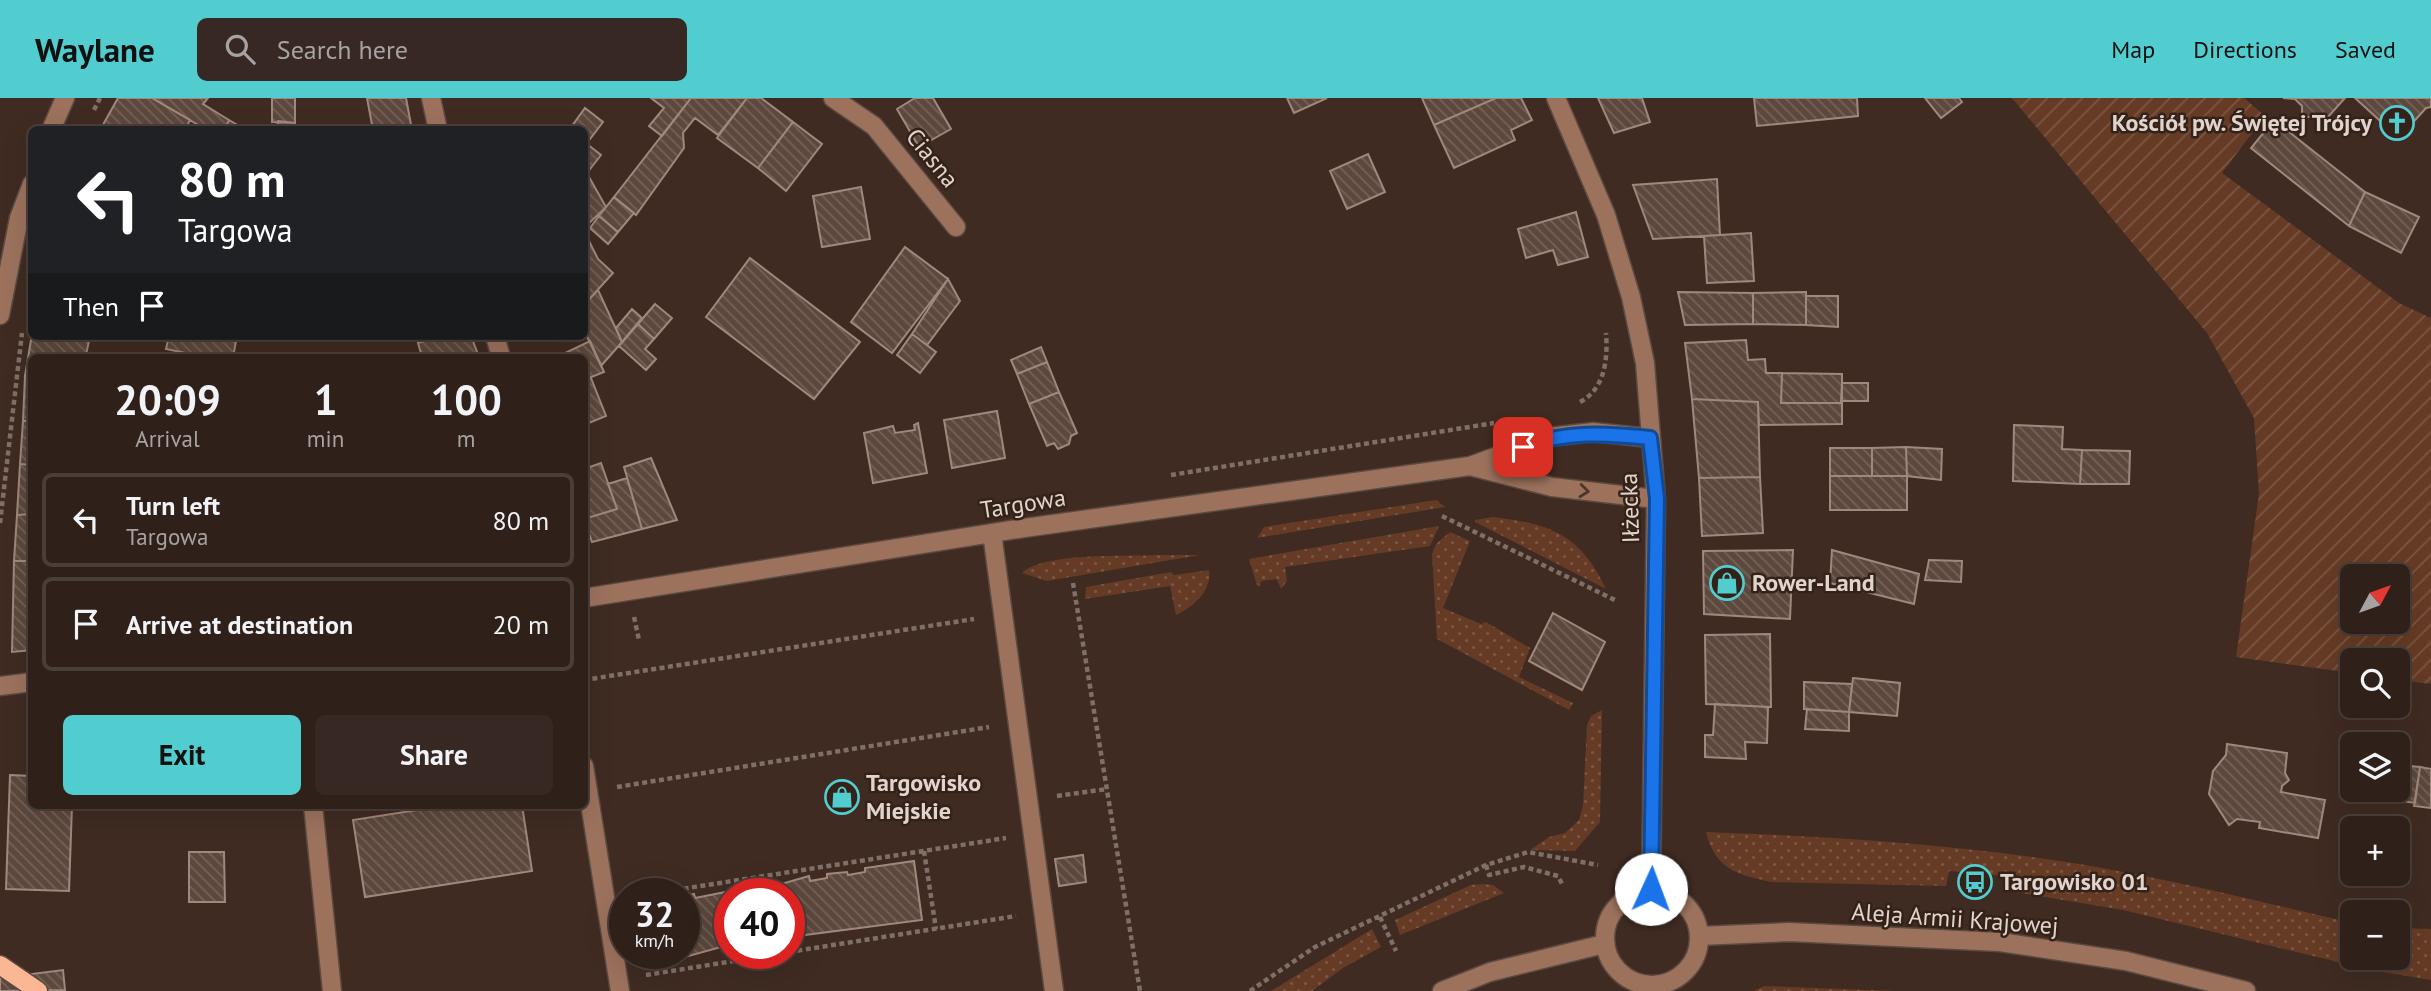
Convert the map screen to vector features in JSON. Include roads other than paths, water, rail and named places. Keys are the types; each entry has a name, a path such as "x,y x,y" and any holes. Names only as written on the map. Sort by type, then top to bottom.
{"main road":[{"path":"0,965 38,991"}],"street":[{"path":"53,126 65,98"},
{"path":"431,98 437,126"},
{"name":"Ciasna","path":"833,98 874,126 956,227"},
{"name":"Iłżecka","path":"1556,98 1606,215 1631,297 1645,363 1657,499 1651,889"},
{"path":"0,315 19,218 28,194"},
{"name":"Targowa","path":"588,597 992,533 1470,466 1549,438 1593,432 1650,438"},
{"name":"Targowa","path":"1470,466 1552,487 1657,499"},
{"path":"992,533 1054,991"},
{"path":"0,686 28,682"},
{"path":"588,787 619,985"},
{"path":"313,809 332,991"},
{"path":"1651,889 1668,893 1686,905 1697,923 1699,936 1691,964 1676,978 1656,988 1635,982 1618,970 1604,944 1612,911 1629,896 1651,889"},
{"name":"Aleja Armii Krajowej","path":"1699,936 1789,932 2000,942 2126,961 2246,991"},
{"path":"1442,991 1490,972 1604,944"}],"place":[{"name":"Kościół pw. Świętej Trójcy","path":"2397,123"},
{"name":"Rower-Land","path":"1727,583"},
{"name":"Targowisko Miejskie","path":"842,797"},
{"name":"Targowisko 01","path":"1975,882"}]}
